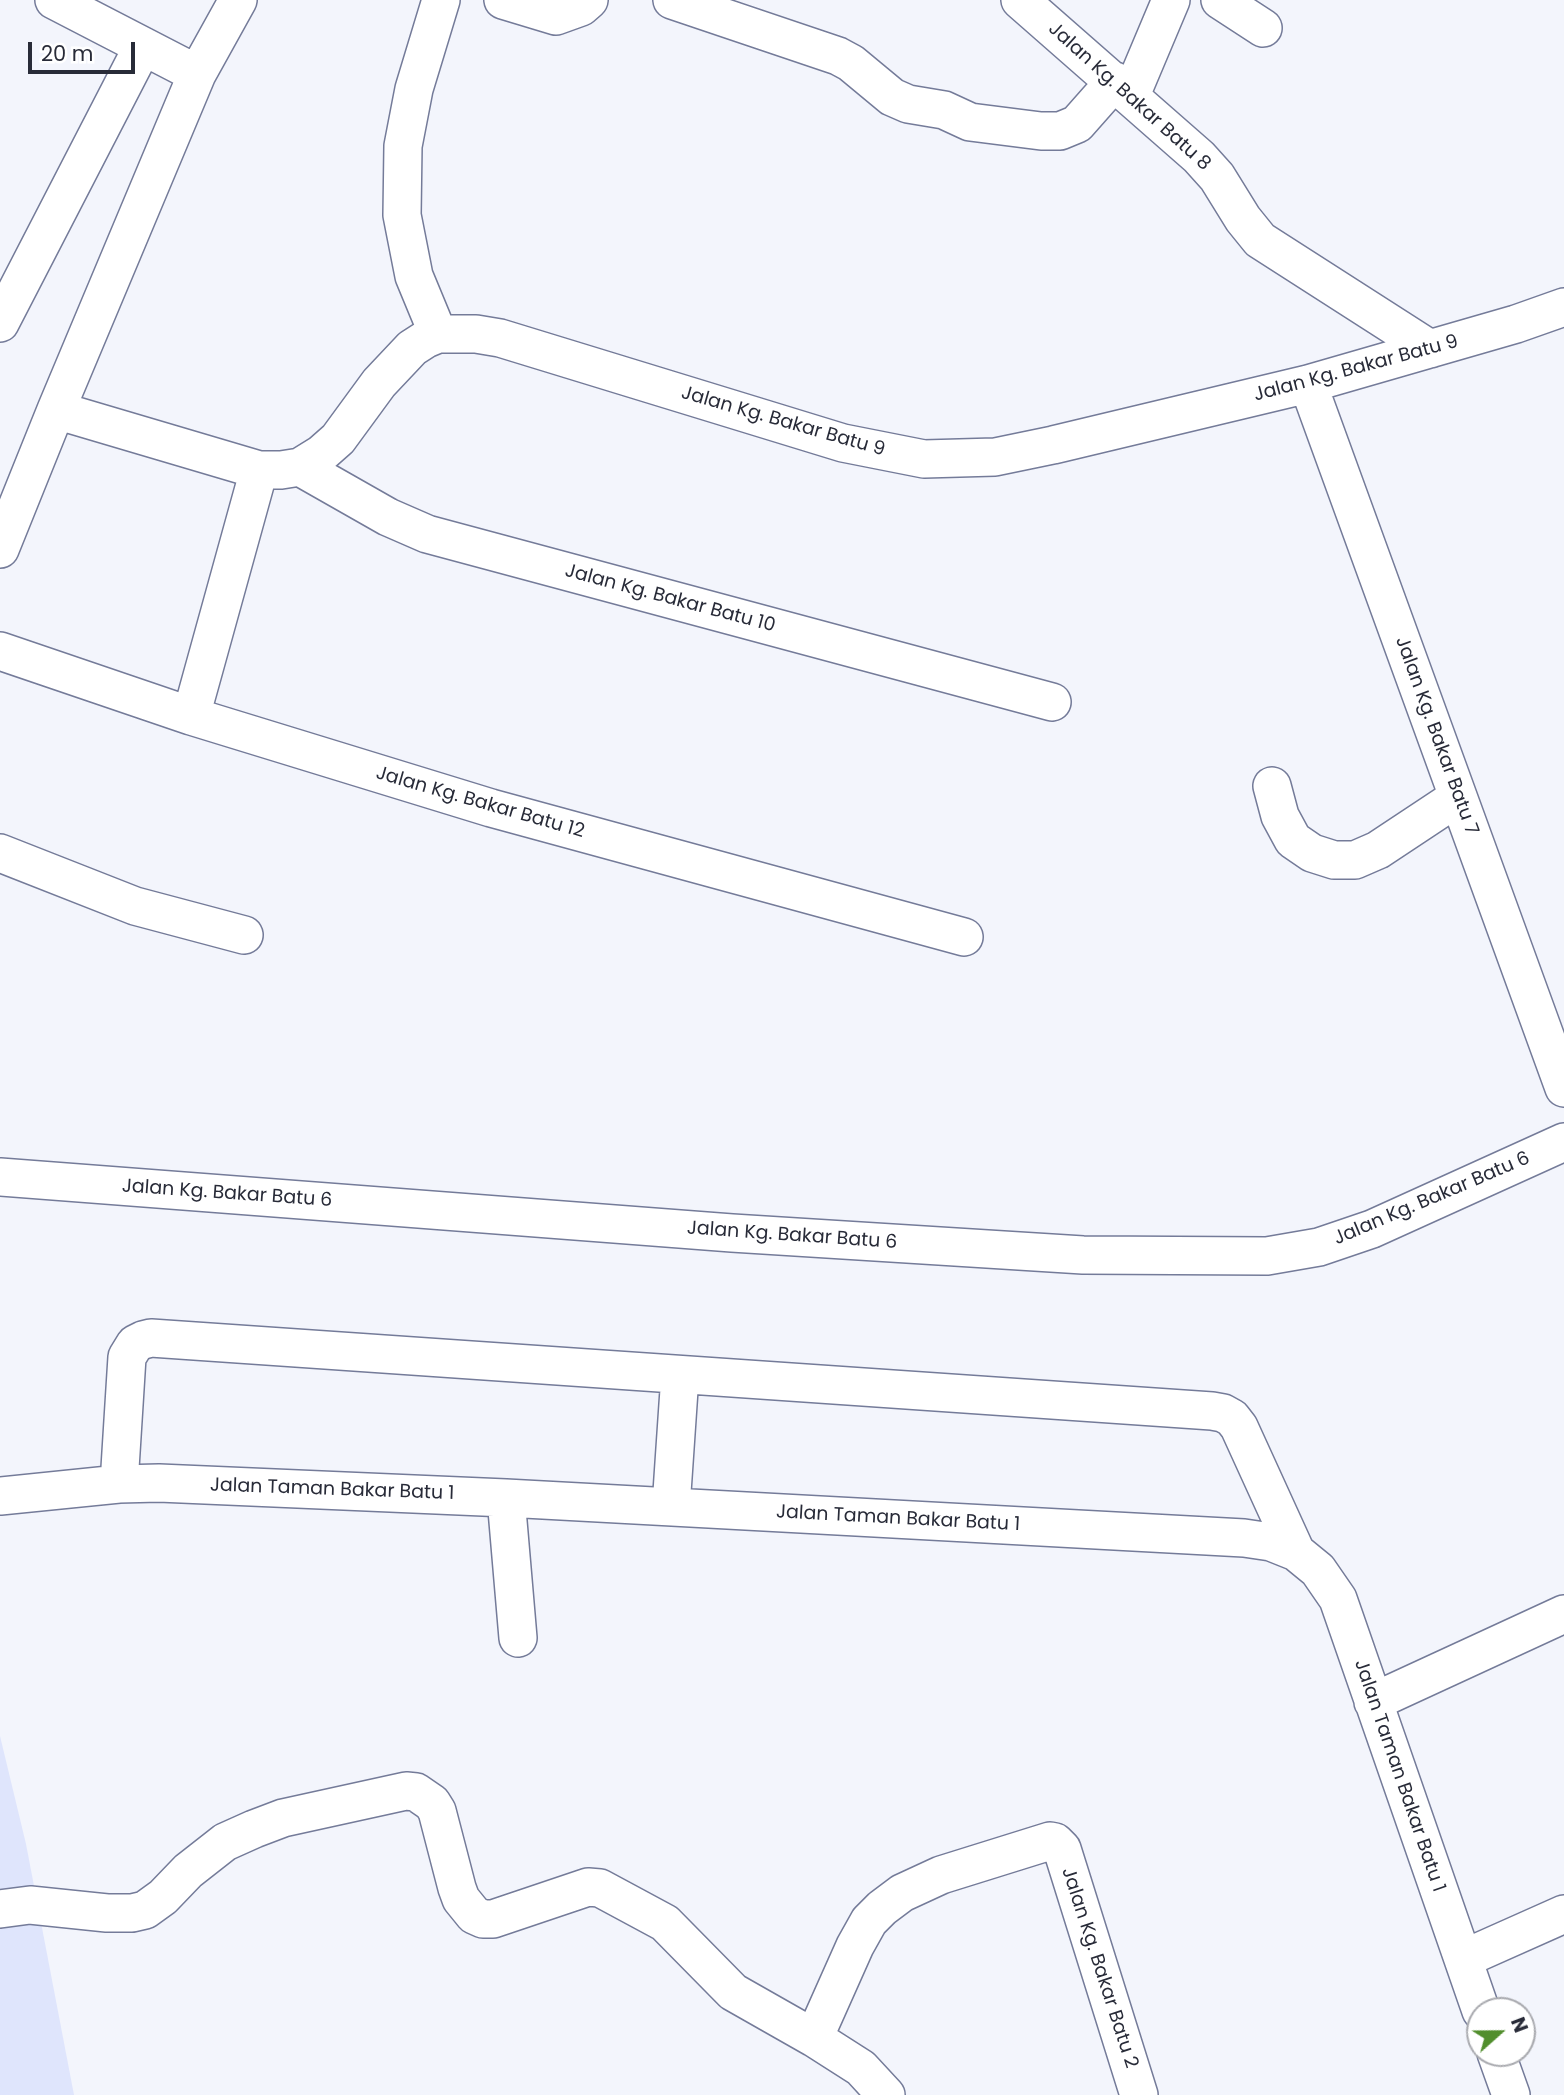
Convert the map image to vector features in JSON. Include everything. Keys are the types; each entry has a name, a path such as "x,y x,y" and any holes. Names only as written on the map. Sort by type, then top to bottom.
{"street":[{"path":"54,0 197,74"},
{"path":"0,549 197,74 238,0"},
{"path":"56,410 259,470 300,467 338,439 379,383 412,348 438,334 414,276 402,215 403,146 414,89 441,0"},
{"path":"503,0 556,16 581,7 589,0"},
{"path":"672,0 838,56 851,63 892,97 908,104 944,110 970,122 1041,131 1060,131 1077,124 1123,88 1171,0"},
{"name":"Jalan Kg. Bakar Batu 8","path":"1020,0 1199,157 1217,177 1243,219 1260,240 1430,349"},
{"path":"1220,0 1264,28"},
{"path":"0,323 142,46"},
{"name":"Jalan Kg. Bakar Batu 9","path":"438,334 476,334 500,338 843,443 924,459 995,457 1308,384 1516,324 1564,307"},
{"name":"Jalan Kg. Bakar Batu 7","path":"1308,384 1564,1088"},
{"name":"Jalan Kg. Bakar Batu 10","path":"300,467 388,517 427,534 1052,702"},
{"path":"191,716 259,470"},
{"name":"Jalan Kg. Bakar Batu 12","path":"0,651 191,716 491,808 964,937"},
{"path":"1272,786 1280,816 1293,840 1312,853 1334,860 1355,860 1378,850 1458,797"},
{"path":"0,853 135,906 244,935"},
{"name":"Jalan Kg. Bakar Batu 6","path":"0,1177 732,1233 1083,1255 1267,1256 1319,1247 1373,1229 1564,1142"},
{"path":"119,1484 127,1357 135,1344 143,1340 165,1339 1223,1413 1232,1418 1239,1427 1296,1552"},
{"path":"671,1507 680,1374"},
{"name":"Jalan Taman Bakar Batu 1","path":"0,1496 119,1484 159,1483 506,1498 1244,1538 1271,1542 1296,1552 1318,1570 1338,1599 1476,1997"},
{"path":"506,1498 518,1638"},
{"path":"1373,1702 1564,1614"},
{"path":"0,1909 30,1905 107,1913 145,1910 225,1842 254,1829 283,1818 406,1791 416,1792 432,1802 437,1811 457,1888 461,1899 474,1915 493,1919 588,1887 600,1888 669,1926 733,1992 861,2068 886,2095"},
{"name":"Jalan Kg. Bakar Batu 2","path":"814,2038 855,1947 869,1921 882,1908 902,1893 941,1875 1050,1841 1062,1849 1139,2095"},
{"path":"1464,1959 1564,1914"},
{"path":"1501,2067 1511,2095"}],"shaded area":[{"path":"0,1736 26,1844 74,2095 0,2095"}]}
